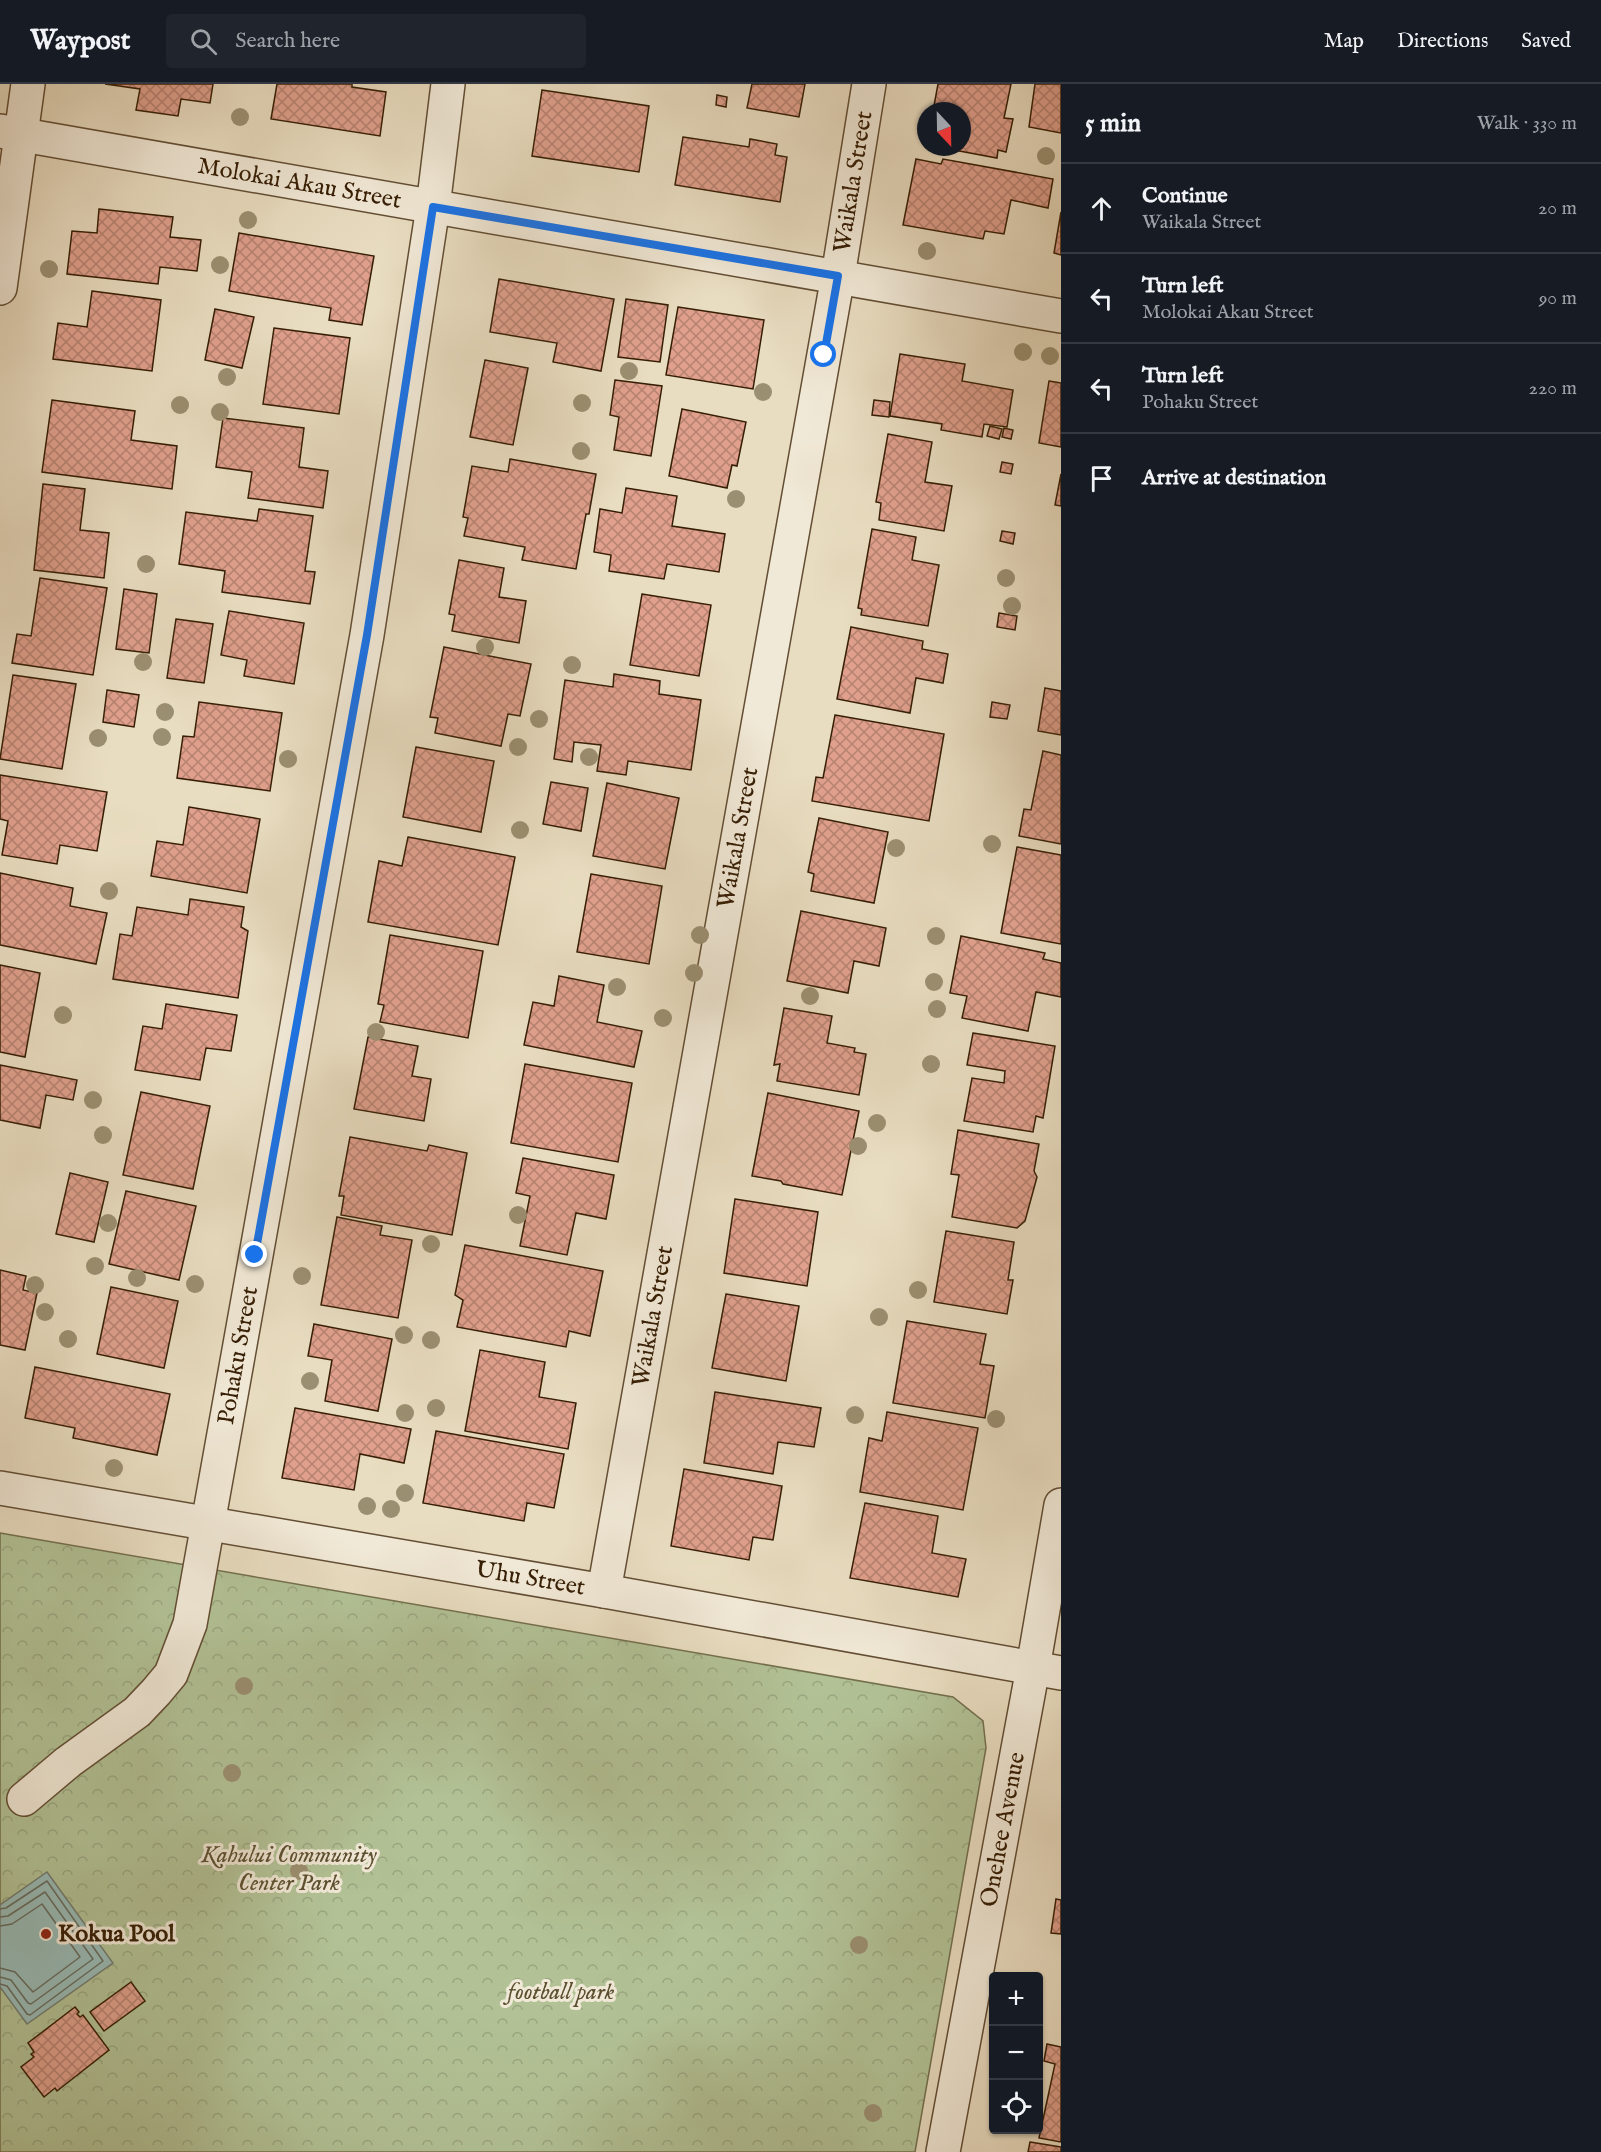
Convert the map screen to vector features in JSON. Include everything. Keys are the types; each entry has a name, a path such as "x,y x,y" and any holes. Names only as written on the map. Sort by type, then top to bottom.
{"street":[{"path":"0,288 11,133 28,84"},
{"name":"Pohaku Street","path":"24,1799 68,1761 137,1712 171,1674 190,1623 367,635 433,207 448,84"},
{"name":"Waikala Street","path":"604,1591 838,276 869,84"},
{"name":"Molokai Akau Street","path":"11,133 1061,316"},
{"name":"Uhu Street","path":"0,1488 604,1591 1047,1671"},
{"name":"Onehee Avenue","path":"943,2152 1047,1671 1061,1505"}],"green space":[{"name":"Kahului Community Center Park","path":"0,1533 953,1697 983,1721 986,1748 915,2152 0,2152"}],"water":[{"name":"Kokua Pool","path":"47,1872 113,1963 27,2024 0,1987 0,1905"}],"building":[{"path":"105,84 213,84 210,103 181,99 178,116 136,110 140,89"},
{"path":"277,84 352,84 352,87 386,92 380,136 271,119"},
{"path":"752,84 805,84 799,117 747,108"},
{"path":"938,84 1011,84 1004,118 1013,119 1006,152 998,150 997,158 971,153 971,102 935,102"},
{"path":"1035,84 1061,84 1061,133 1029,127"},
{"path":"542,90 649,106 639,172 532,156"},
{"path":"717,95 727,97 726,107 716,105"},
{"path":"683,137 749,147 750,139 777,144 775,155 787,157 780,202 675,185"},
{"path":"916,159 941,164 943,159 1053,179 1048,208 1011,200 1004,234 985,231 983,239 903,225"},
{"path":"99,209 173,217 170,237 201,240 197,271 160,267 158,284 67,274 72,231 97,233"},
{"path":"1061,212 1061,255 1054,253"},
{"path":"239,233 374,256 362,325 329,320 331,308 229,291"},
{"path":"499,279 614,299 601,371 553,362 557,343 490,332"},
{"path":"92,291 161,300 152,371 53,359 58,323 87,327"},
{"path":"626,299 668,305 660,362 618,357"},
{"path":"678,307 764,320 753,389 666,375"},
{"path":"215,309 254,317 242,368 205,360"},
{"path":"274,328 350,338 339,414 263,404"},
{"path":"900,354 965,364 962,381 1013,390 1007,427 984,424 982,437 941,430 942,424 890,416"},
{"path":"485,360 528,368 513,445 470,437"},
{"path":"615,380 662,386 651,456 614,450 619,417 610,415"},
{"path":"1049,381 1061,383 1061,447 1039,443"},
{"path":"52,400 135,411 131,440 177,446 172,489 42,472"},
{"path":"874,400 890,402 889,417 872,415"},
{"path":"682,409 746,422 737,466 732,465 727,488 669,476"},
{"path":"223,418 304,428 299,467 328,471 323,508 248,498 252,472 216,467"},
{"path":"990,426 1002,429 999,439 987,436"},
{"path":"1004,428 1013,430 1011,439 1002,437"},
{"path":"888,434 932,442 925,482 952,486 944,531 879,520 881,503 876,502"},
{"path":"510,459 596,474 576,569 522,560 525,547 464,536 468,518 463,517 472,466 508,472"},
{"path":"1002,462 1013,464 1011,474 1000,472"},
{"path":"1061,474 1061,506 1055,505"},
{"path":"43,484 85,489 80,530 109,533 104,578 34,570"},
{"path":"626,488 677,496 672,526 725,534 719,572 667,564 664,579 609,571 611,555 594,552 600,509 622,513"},
{"path":"259,509 313,516 305,571 315,572 310,604 222,592 225,571 179,564 186,512 257,521"},
{"path":"872,529 916,537 912,560 939,565 928,626 861,615 862,609 858,608"},
{"path":"1002,531 1015,533 1013,544 1000,541"},
{"path":"459,560 504,568 499,597 526,601 519,643 452,631 455,615 449,614"},
{"path":"40,578 107,588 93,675 12,663 17,634 31,636"},
{"path":"124,589 157,594 149,653 116,649"},
{"path":"642,594 711,605 699,676 630,665"},
{"path":"229,611 304,623 294,684 244,676 247,660 221,655"},
{"path":"999,613 1017,616 1015,630 997,627"},
{"path":"176,619 213,624 204,683 167,678"},
{"path":"851,627 923,641 922,649 948,654 943,683 916,678 910,713 837,699"},
{"path":"444,647 531,664 520,716 508,714 501,746 435,733 438,718 430,717"},
{"path":"614,674 660,681 659,694 701,700 691,770 628,761 626,775 597,771 601,745 574,742 572,762 554,759 565,680 613,687"},
{"path":"13,675 76,684 62,769 0,759"},
{"path":"1045,688 1061,691 1061,735 1038,731"},
{"path":"107,690 139,695 134,727 103,722"},
{"path":"199,702 282,713 270,791 177,778 183,736 194,737"},
{"path":"992,702 1010,705 1007,719 990,717"},
{"path":"835,715 944,734 929,821 812,801 816,777 823,778"},
{"path":"416,747 494,761 481,832 403,817"},
{"path":"1043,751 1061,755 1061,844 1019,836 1024,809 1031,810"},
{"path":"0,775 107,792 97,851 60,845 57,864 2,855 8,821 0,819"},
{"path":"551,782 588,788 581,831 543,824"},
{"path":"607,783 679,798 665,869 593,856"},
{"path":"189,807 260,819 247,893 151,876 157,841 183,845"},
{"path":"819,818 888,832 874,903 811,891 814,874 808,872"},
{"path":"408,837 515,857 498,945 368,922 379,861 402,866"},
{"path":"1017,847 1061,855 1061,944 1001,933"},
{"path":"0,873 73,888 70,906 107,913 96,964 0,945"},
{"path":"591,874 662,886 649,964 577,952"},
{"path":"190,899 244,907 241,927 248,931 238,998 113,979 120,934 132,936 137,907 188,915"},
{"path":"801,911 886,928 879,966 854,961 848,993 787,981"},
{"path":"390,935 483,951 468,1038 380,1022 384,1005 378,1004"},
{"path":"961,936 1045,953 1043,959 1061,963 1061,997 1036,992 1028,1031 962,1018 967,996 950,993"},
{"path":"0,965 40,973 25,1057 0,1052"},
{"path":"559,976 604,985 597,1022 642,1031 634,1067 524,1045 533,1002 554,1006"},
{"path":"166,1004 237,1015 231,1051 206,1048 200,1080 135,1070 143,1026 162,1029"},
{"path":"784,1008 832,1016 827,1043 855,1048 854,1052 866,1054 859,1095 777,1081 780,1064 774,1065"},
{"path":"973,1033 1055,1046 1043,1118 1036,1116 1033,1132 964,1121 972,1078 1004,1083 1005,1071 967,1065"},
{"path":"368,1037 418,1046 412,1076 431,1079 424,1121 354,1109"},
{"path":"525,1064 632,1083 618,1162 511,1143"},
{"path":"0,1065 77,1080 73,1100 46,1095 40,1128 0,1120"},
{"path":"141,1092 210,1106 193,1189 123,1175"},
{"path":"768,1093 859,1111 842,1195 752,1176"},
{"path":"958,1130 1039,1144 1034,1171 1037,1177 1025,1221 1017,1228 952,1217 959,1175 951,1174"},
{"path":"350,1137 427,1151 429,1145 467,1153 452,1235 341,1215 344,1196 339,1196"},
{"path":"523,1158 614,1175 606,1219 576,1213 567,1255 520,1246 530,1196 516,1193"},
{"path":"70,1173 108,1182 94,1242 56,1234"},
{"path":"126,1191 196,1206 179,1280 109,1264"},
{"path":"735,1199 818,1212 807,1286 724,1273"},
{"path":"337,1217 382,1226 380,1235 412,1240 398,1318 321,1305"},
{"path":"946,1231 1014,1242 1008,1280 1013,1280 1007,1314 934,1302"},
{"path":"465,1245 603,1271 590,1336 569,1331 566,1347 457,1327 463,1300 455,1295"},
{"path":"0,1270 26,1276 23,1290 37,1293 25,1350 0,1345"},
{"path":"111,1287 178,1301 164,1368 97,1354"},
{"path":"726,1294 799,1306 786,1381 712,1368"},
{"path":"907,1321 986,1334 980,1364 994,1366 985,1418 893,1403"},
{"path":"314,1324 392,1339 378,1411 325,1401 332,1360 308,1356"},
{"path":"480,1350 545,1362 539,1397 576,1403 568,1449 465,1431"},
{"path":"35,1367 170,1394 157,1455 73,1438 75,1428 25,1418"},
{"path":"715,1392 821,1408 814,1447 778,1442 773,1474 704,1463"},
{"path":"295,1408 411,1429 404,1463 360,1454 354,1490 282,1478"},
{"path":"887,1412 978,1428 963,1510 860,1492 869,1438 882,1441"},
{"path":"436,1431 564,1454 554,1508 527,1503 524,1521 423,1503"},
{"path":"684,1469 782,1486 773,1540 753,1537 749,1560 671,1546"},
{"path":"865,1503 938,1516 932,1553 966,1559 958,1597 850,1578"},
{"path":"1056,1899 1061,1900 1061,1934 1051,1933"},
{"path":"131,1982 145,2001 104,2031 90,2012"},
{"path":"75,2007 79,2012 77,2014 80,2017 83,2015 109,2050 57,2091 55,2088 44,2097 21,2067 34,2057 31,2054 34,2052 28,2043"},
{"path":"1047,2044 1061,2047 1061,2142 1039,2138 1040,2134 1043,2134 1043,2120 1055,2064 1044,2061"},
{"path":"1030,2142 1061,2147 1061,2152 1028,2152"}],"place":[{"name":"Kokua Pool","path":"46,1934"}],"route":[{"path":"255,1255 367,635 433,207 838,276 824,355"}],"park label":[{"name":"football park","path":"561,1992"}]}
